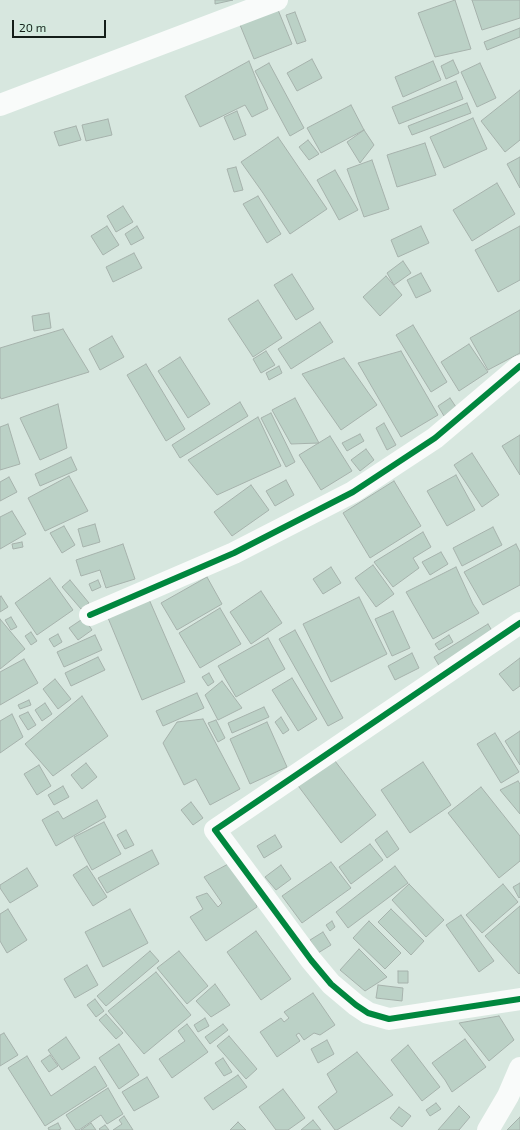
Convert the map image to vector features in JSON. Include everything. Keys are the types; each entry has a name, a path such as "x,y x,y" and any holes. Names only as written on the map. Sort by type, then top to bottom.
{"street":[{"path":"0,105 277,0"},
{"path":"90,615 234,553 353,492 435,438 520,366"},
{"path":"520,623 215,830 311,960 331,984 368,1013 390,1019 520,998"},
{"path":"488,1130 508,1096 520,1068"}],"building":[{"path":"215,0 233,0 215,4"},
{"path":"455,0 471,49 435,57 418,13"},
{"path":"472,0 520,0 520,18 482,30"},
{"path":"276,5 292,44 254,59 238,20"},
{"path":"295,12 306,41 297,44 286,15"},
{"path":"520,28 520,37 487,50 484,42"},
{"path":"312,59 322,78 297,91 287,73"},
{"path":"453,60 459,73 446,79 441,66"},
{"path":"249,61 268,109 252,117 245,105 200,127 185,96"},
{"path":"433,61 441,80 403,97 395,77"},
{"path":"269,63 304,128 290,136 255,71"},
{"path":"480,63 496,98 477,107 461,72"},
{"path":"456,81 463,99 399,124 392,107"},
{"path":"520,90 520,140 505,152 481,121"},
{"path":"467,103 471,113 412,135 408,126"},
{"path":"351,105 364,130 321,153 307,128"},
{"path":"237,111 246,135 234,140 224,117"},
{"path":"473,118 487,149 444,168 430,137"},
{"path":"108,119 112,135 86,141 82,125"},
{"path":"76,126 81,140 59,146 54,132"},
{"path":"364,130 374,145 360,163 347,142"},
{"path":"278,137 327,209 290,234 241,162"},
{"path":"308,140 319,154 309,160 299,147"},
{"path":"425,143 436,175 397,187 387,155"},
{"path":"520,157 520,188 507,164"},
{"path":"372,160 389,209 364,217 347,169"},
{"path":"236,167 243,190 234,192 227,169"},
{"path":"335,170 358,210 339,220 317,180"},
{"path":"497,183 515,214 472,241 453,210"},
{"path":"258,196 281,234 267,243 243,204"},
{"path":"123,206 133,222 116,232 107,216"},
{"path":"107,226 119,245 103,255 91,236"},
{"path":"137,226 144,238 131,245 125,234"},
{"path":"421,226 429,243 398,257 391,240"},
{"path":"520,226 520,280 498,292 475,250"},
{"path":"134,253 142,268 113,282 106,267"},
{"path":"403,261 411,273 394,285 387,273"},
{"path":"421,273 431,291 416,298 407,280"},
{"path":"292,274 314,309 296,320 274,285"},
{"path":"386,276 402,295 380,316 363,297"},
{"path":"258,300 282,338 253,357 228,319"},
{"path":"520,310 520,353 488,370 470,338"},
{"path":"49,313 51,328 34,331 32,316"},
{"path":"320,322 333,342 291,369 278,349"},
{"path":"413,325 447,382 431,392 396,335"},
{"path":"63,329 89,372 1,399 0,348"},
{"path":"112,336 124,357 100,370 89,349"},
{"path":"469,344 488,372 459,391 441,362"},
{"path":"266,351 275,365 261,373 253,359"},
{"path":"401,351 438,415 401,437 358,363"},
{"path":"180,357 210,404 188,418 158,371"},
{"path":"344,358 377,405 341,430 302,374"},
{"path":"146,364 185,429 166,441 127,375"},
{"path":"279,366 282,373 269,380 266,373"},
{"path":"295,398 319,443 291,444 272,410"},
{"path":"450,398 456,407 444,416 438,406"},
{"path":"240,402 248,416 180,458 172,445"},
{"path":"58,404 67,448 40,460 20,418"},
{"path":"271,413 295,462 286,467 261,418"},
{"path":"258,417 281,466 217,495 188,460"},
{"path":"384,423 396,445 387,450 376,428"},
{"path":"8,424 20,464 0,470 0,427"},
{"path":"360,434 364,441 347,451 342,443"},
{"path":"520,435 520,475 502,446"},
{"path":"330,436 352,471 321,490 299,455"},
{"path":"366,449 374,460 360,471 351,460"},
{"path":"472,453 499,495 482,507 454,465"},
{"path":"71,457 77,470 40,486 35,474"},
{"path":"456,475 475,510 447,526 427,491"},
{"path":"69,476 88,511 45,531 28,498"},
{"path":"9,477 17,492 0,501 0,482"},
{"path":"286,480 294,495 275,506 266,491"},
{"path":"394,481 421,526 370,558 343,513"},
{"path":"251,485 269,510 232,536 214,512"},
{"path":"12,511 26,534 0,549 0,517"},
{"path":"95,524 100,542 83,547 78,529"},
{"path":"64,526 75,545 62,553 50,533"},
{"path":"493,527 502,545 462,566 453,548"},
{"path":"423,532 431,547 413,558 419,568 393,587 374,562"},
{"path":"22,542 23,547 13,549 12,544"},
{"path":"123,544 135,579 106,588 100,570 81,576 76,560"},
{"path":"516,544 520,552 520,585 483,605 464,572"},
{"path":"441,552 448,564 430,575 422,562"},
{"path":"373,565 394,594 376,607 355,578"},
{"path":"331,567 341,583 323,594 313,579"},
{"path":"456,567 473,604 479,613 433,639 406,592"},
{"path":"207,577 222,604 177,630 161,603"},
{"path":"50,578 73,610 37,635 15,603"},
{"path":"70,580 89,603 81,609 62,587"},
{"path":"98,580 101,587 92,591 89,584"},
{"path":"261,591 282,623 251,644 230,612"},
{"path":"1,596 8,607 0,612 0,597"},
{"path":"148,597 185,682 142,700 106,613"},
{"path":"359,597 387,654 331,682 303,624"},
{"path":"220,608 241,644 200,668 179,633"},
{"path":"393,611 410,648 392,656 375,619"},
{"path":"11,617 17,627 11,630 5,620"},
{"path":"84,618 92,630 78,640 69,628"},
{"path":"0,619 25,649 0,669"},
{"path":"488,624 495,636 441,669 434,657"},
{"path":"295,630 343,718 328,726 279,639"},
{"path":"31,632 37,641 31,645 25,636"},
{"path":"58,634 62,642 54,647 49,639"},
{"path":"95,635 102,650 64,667 57,652"},
{"path":"449,635 453,642 439,650 435,644"},
{"path":"268,638 285,669 236,697 218,666"},
{"path":"412,653 419,668 395,680 388,666"},
{"path":"98,657 105,670 71,686 65,673"},
{"path":"520,658 520,686 513,691 499,674"},
{"path":"24,659 38,683 0,705 0,672"},
{"path":"209,673 214,682 208,686 202,677"},
{"path":"292,678 317,719 298,731 272,690"},
{"path":"55,679 71,699 58,709 43,689"},
{"path":"222,681 242,708 218,720 205,695"},
{"path":"197,693 204,708 163,726 156,711"},
{"path":"82,696 108,736 53,776 25,744"},
{"path":"29,700 31,705 20,709 18,705"},
{"path":"45,703 52,714 42,721 35,710"},
{"path":"264,707 269,717 232,733 228,723"},
{"path":"28,712 36,725 28,730 19,716"},
{"path":"12,714 23,737 0,753 0,721"},
{"path":"281,717 289,730 283,734 275,722"},
{"path":"203,719 240,789 210,805 196,779 184,785 163,743 177,722"},
{"path":"216,720 225,738 218,742 208,723"},
{"path":"267,722 287,767 250,784 230,739"},
{"path":"520,731 520,765 505,741"},
{"path":"495,733 519,772 501,783 477,744"},
{"path":"332,757 376,815 341,843 296,783"},
{"path":"423,762 451,805 410,833 381,790"},
{"path":"86,763 97,777 82,789 71,775"},
{"path":"39,765 51,786 37,795 24,774"},
{"path":"518,781 520,784 520,814 500,790"},
{"path":"63,786 69,797 54,805 48,795"},
{"path":"481,787 520,836 520,861 499,878 448,813"},
{"path":"97,800 106,817 56,846 42,820 58,811 63,819"},
{"path":"191,802 203,818 193,825 181,810"},
{"path":"104,822 121,854 92,870 74,837"},
{"path":"126,830 134,845 125,849 117,835"},
{"path":"387,831 399,849 387,858 375,840"},
{"path":"275,835 282,847 264,858 257,846"},
{"path":"370,844 383,860 351,884 339,867"},
{"path":"152,850 159,864 107,893 98,878"},
{"path":"331,862 351,888 302,923 282,896"},
{"path":"230,863 250,887 257,907 206,941 190,917 203,909 196,897 207,893 218,907 222,903 204,877"},
{"path":"281,865 291,879 276,890 265,877"},
{"path":"87,866 107,897 93,906 73,875"},
{"path":"395,866 408,883 348,928 336,912"},
{"path":"27,868 38,886 10,903 0,888 0,885"},
{"path":"520,883 520,897 519,898 513,887"},
{"path":"409,884 444,920 426,937 392,900"},
{"path":"503,884 518,902 482,933 466,915"},
{"path":"520,906 520,973 519,974 485,936"},
{"path":"8,909 27,940 7,953 0,941 0,914"},
{"path":"130,909 148,943 103,967 85,932"},
{"path":"391,909 424,941 411,955 378,922"},
{"path":"461,915 494,961 479,972 446,925"},
{"path":"332,921 335,927 330,931 326,925"},
{"path":"369,921 401,953 385,969 353,938"},
{"path":"256,931 291,979 261,1000 227,952"},
{"path":"323,932 331,945 318,953 310,940"},
{"path":"359,949 387,977 365,991 340,970"},
{"path":"150,951 159,961 106,1006 97,996"},
{"path":"179,951 208,986 187,1004 157,968"},
{"path":"87,965 98,985 75,998 64,979"},
{"path":"398,971 408,971 408,983 398,983"},
{"path":"156,972 191,1015 144,1054 108,1011"},
{"path":"215,984 230,1005 211,1017 196,1001"},
{"path":"378,985 403,988 402,1001 376,998"},
{"path":"313,993 335,1025 320,1035 314,1033 304,1040 299,1033 296,1035 300,1041 277,1057 260,1032 281,1018 284,1022 289,1018 284,1012"},
{"path":"95,999 104,1011 96,1017 87,1005"},
{"path":"106,1014 123,1033 116,1039 99,1020"},
{"path":"499,1016 514,1040 489,1061 459,1023"},
{"path":"205,1018 209,1026 198,1032 194,1025"},
{"path":"187,1024 208,1052 172,1078 159,1059 185,1041 178,1031"},
{"path":"223,1024 228,1030 210,1044 205,1037"},
{"path":"4,1033 18,1055 0,1066 0,1035"},
{"path":"229,1036 257,1069 246,1079 217,1046"},
{"path":"66,1037 80,1058 62,1070 48,1050"},
{"path":"465,1039 486,1067 452,1092 432,1063"},
{"path":"327,1040 334,1054 318,1063 311,1049"},
{"path":"119,1044 139,1075 119,1089 99,1058"},
{"path":"408,1045 440,1087 422,1101 391,1060"},
{"path":"357,1052 393,1095 335,1130 318,1107 337,1092 327,1074"},
{"path":"50,1055 58,1066 49,1072 41,1061"},
{"path":"27,1056 51,1096 95,1066 107,1086 45,1126 8,1068"},
{"path":"223,1058 232,1072 224,1076 215,1063"},
{"path":"238,1075 247,1087 213,1110 204,1098"},
{"path":"147,1077 159,1097 134,1111 122,1092"},
{"path":"108,1088 123,1114 107,1124 101,1115 79,1130 76,1130 66,1115"},
{"path":"283,1089 305,1118 288,1130 276,1130 259,1107"},
{"path":"436,1103 441,1109 430,1116 426,1110"},
{"path":"459,1106 470,1117 459,1130 438,1130"},
{"path":"399,1107 411,1116 402,1127 390,1118"},
{"path":"124,1116 133,1130 113,1130 122,1124 119,1120"},
{"path":"520,1117 520,1130 507,1130"},
{"path":"313,1120 321,1130 301,1130"},
{"path":"238,1122 246,1130 230,1130"},
{"path":"58,1123 61,1129 49,1130 48,1128"},
{"path":"91,1123 96,1130 81,1130"},
{"path":"105,1125 109,1130 99,1129"}],"cycle path":[{"path":"90,615 234,553 353,492 435,438 520,366"},
{"path":"520,623 215,830 311,960 331,984 368,1013 389,1019 520,999"}]}
